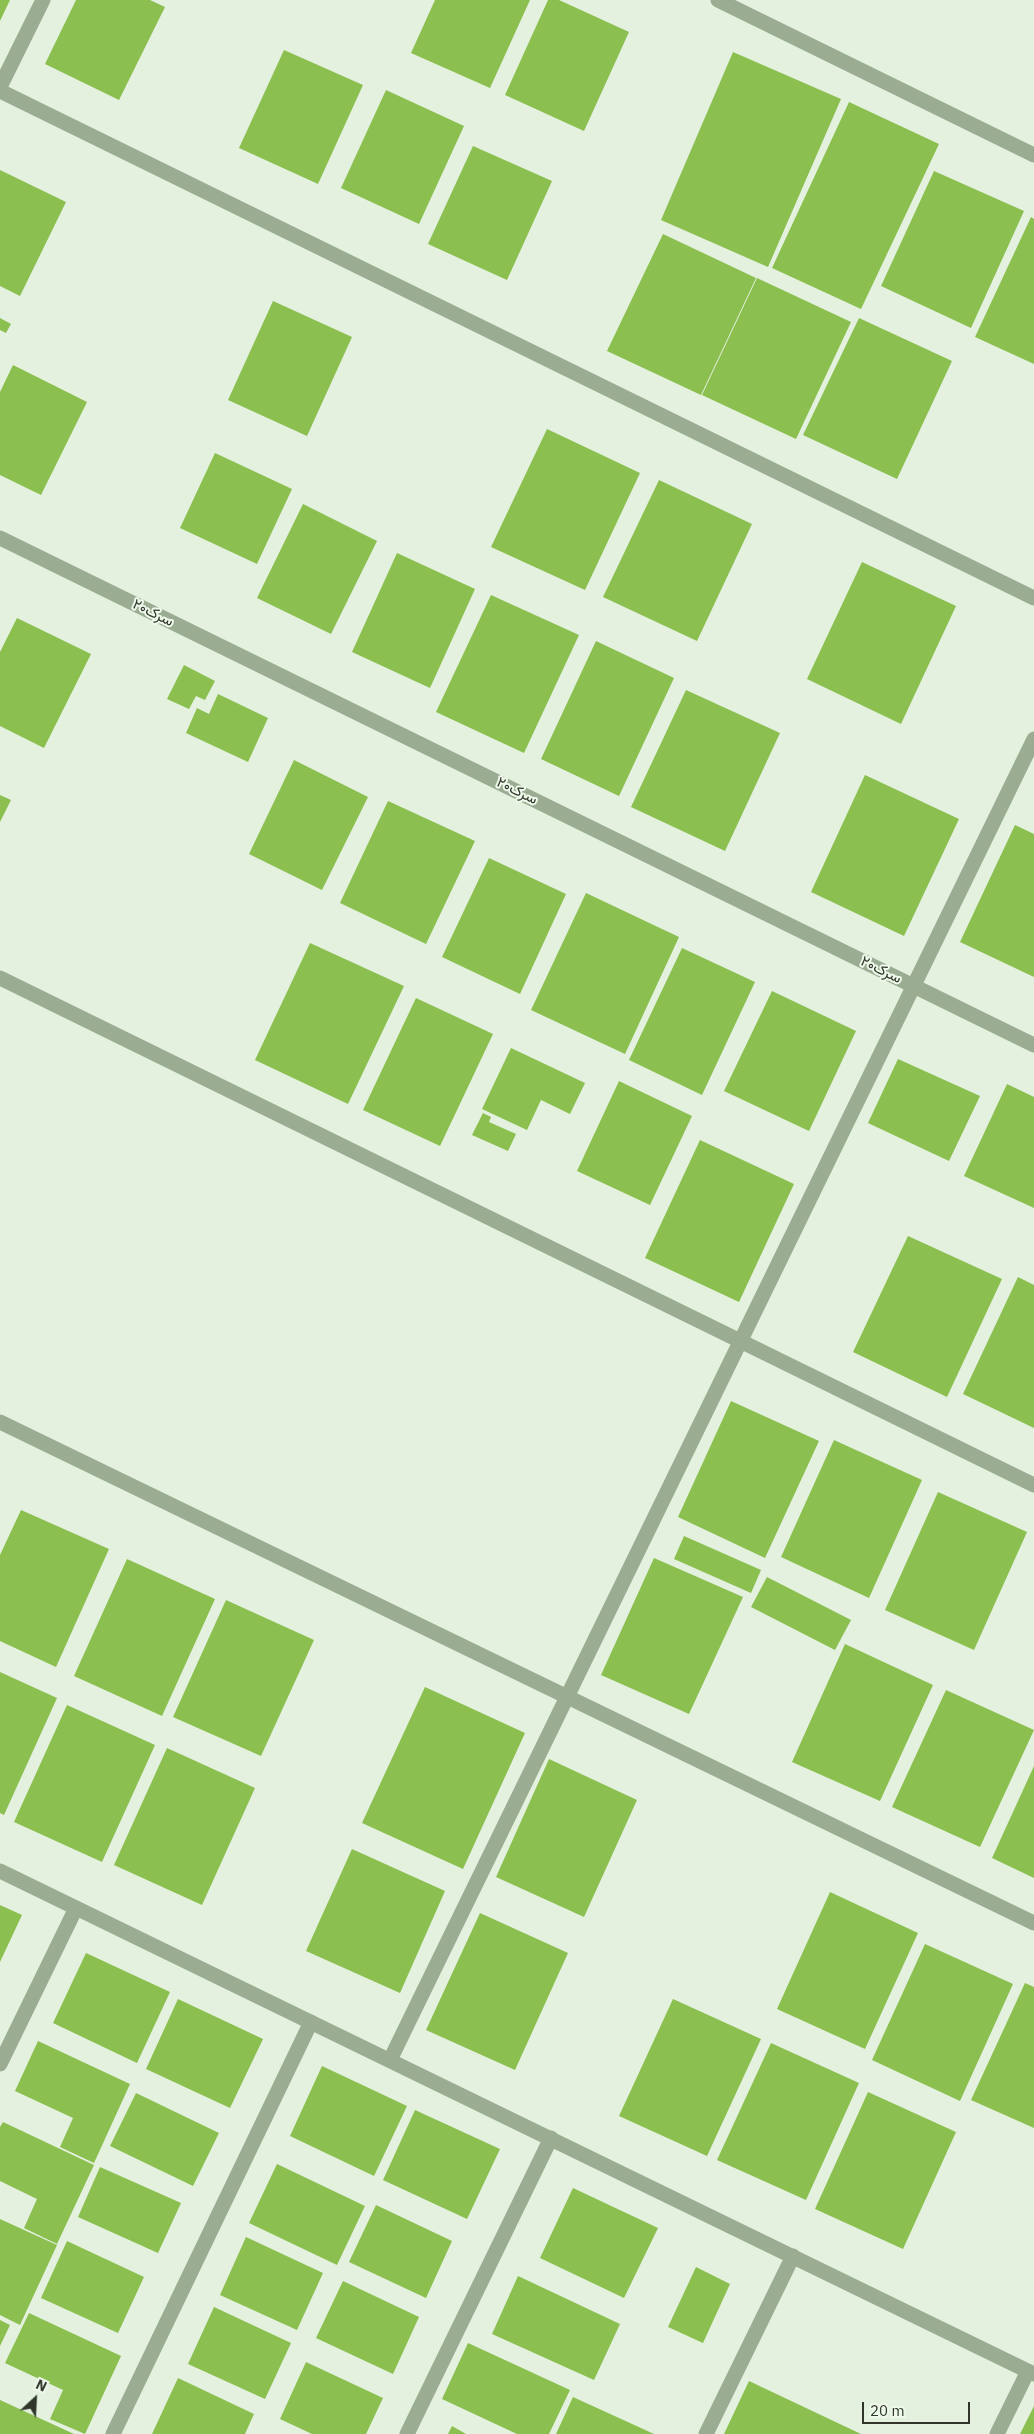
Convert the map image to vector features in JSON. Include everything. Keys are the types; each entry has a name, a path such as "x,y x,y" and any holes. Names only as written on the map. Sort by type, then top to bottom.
{"street":[{"path":"0,87 43,0"},
{"path":"718,0 1034,155"},
{"path":"0,91 1034,598"},
{"name":"سرک۲۰","path":"0,538 1034,1045"},
{"path":"390,2060 1034,739"},
{"path":"0,978 1034,1485"},
{"path":"0,1422 1034,1923"},
{"path":"0,1871 1031,2372 997,2434"},
{"path":"0,2064 76,1908"},
{"path":"113,2434 311,2022"},
{"path":"406,2434 551,2138"},
{"path":"706,2434 793,2256"}],"building":[{"path":"0,0 10,0 0,21"},
{"path":"76,0 150,0 165,7 119,100 45,64"},
{"path":"435,0 530,0 490,88 411,53"},
{"path":"548,0 559,0 629,32 584,131 505,95"},
{"path":"284,50 363,85 318,184 239,148"},
{"path":"733,52 841,99 768,267 661,220"},
{"path":"386,90 464,126 419,224 341,188"},
{"path":"849,102 939,144 861,309 772,268"},
{"path":"473,146 552,181 507,280 428,244"},
{"path":"0,170 66,202 20,296 0,286"},
{"path":"934,171 1024,211 971,328 881,286"},
{"path":"1031,217 1034,219 1034,364 975,337"},
{"path":"663,234 756,278 701,395 607,351"},
{"path":"757,278 851,322 796,439 702,395"},
{"path":"273,301 352,337 307,436 228,400"},
{"path":"0,318 11,324 6,333 0,330"},
{"path":"859,318 952,361 897,479 803,435"},
{"path":"13,365 87,402 41,495 0,475 0,392"},
{"path":"547,429 640,473 585,590 491,547"},
{"path":"215,453 292,489 257,564 180,528"},
{"path":"659,480 752,524 697,641 603,597"},
{"path":"303,504 377,541 331,634 257,598"},
{"path":"397,553 475,589 430,688 352,652"},
{"path":"862,562 956,606 901,724 807,679"},
{"path":"491,595 579,635 524,753 436,712"},
{"path":"17,618 91,654 44,748 0,726 0,652"},
{"path":"596,641 674,678 619,796 541,759"},
{"path":"184,665 215,681 205,700 196,696 189,709 167,699"},
{"path":"686,690 780,733 725,851 631,807"},
{"path":"218,694 268,718 248,762 186,733 197,708 209,714"},
{"path":"294,760 368,797 322,890 249,854"},
{"path":"865,775 959,819 904,936 811,892"},
{"path":"0,795 11,800 0,822"},
{"path":"388,801 475,841 426,944 340,903"},
{"path":"1015,825 1034,834 1034,977 960,942"},
{"path":"489,858 566,894 520,994 442,957"},
{"path":"586,893 679,937 625,1054 531,1010"},
{"path":"310,943 404,986 348,1104 255,1060"},
{"path":"682,948 755,982 702,1095 629,1060"},
{"path":"772,991 856,1031 809,1131 724,1091"},
{"path":"416,998 493,1034 440,1146 363,1110"},
{"path":"511,1048 585,1083 570,1114 541,1100 527,1130 482,1109"},
{"path":"898,1059 980,1096 949,1161 868,1123"},
{"path":"619,1081 692,1116 650,1205 577,1171"},
{"path":"1007,1084 1034,1097 1034,1208 964,1176"},
{"path":"483,1113 491,1117 489,1122 516,1134 508,1151 472,1135"},
{"path":"700,1140 794,1184 739,1302 645,1258"},
{"path":"908,1236 1002,1279 947,1397 853,1352"},
{"path":"1018,1277 1034,1285 1034,1428 963,1394"},
{"path":"731,1401 819,1441 765,1558 678,1517"},
{"path":"834,1440 922,1480 869,1598 781,1557"},
{"path":"938,1492 1027,1532 974,1650 885,1610"},
{"path":"21,1510 109,1549 56,1667 0,1641 0,1555"},
{"path":"684,1536 761,1570 751,1593 674,1559"},
{"path":"654,1558 743,1597 689,1714 601,1675"},
{"path":"127,1559 215,1599 162,1716 74,1676"},
{"path":"767,1577 851,1620 835,1650 751,1607"},
{"path":"226,1600 314,1640 261,1756 173,1717"},
{"path":"845,1644 933,1685 880,1801 792,1762"},
{"path":"0,1672 57,1698 4,1815 0,1813"},
{"path":"425,1687 525,1733 463,1869 362,1823"},
{"path":"946,1690 1034,1730 980,1847 892,1807"},
{"path":"67,1705 155,1745 102,1862 14,1822"},
{"path":"167,1748 255,1788 202,1905 114,1865"},
{"path":"549,1759 637,1800 584,1917 496,1877"},
{"path":"1034,1766 1034,1878 992,1858"},
{"path":"352,1849 445,1891 400,1993 306,1951"},
{"path":"830,1892 918,1933 865,2049 777,2009"},
{"path":"0,1905 22,1915 0,1962"},
{"path":"480,1913 568,1953 515,2070 426,2030"},
{"path":"925,1944 1013,1984 960,2101 872,2060"},
{"path":"86,1953 170,1992 137,2063 53,2023"},
{"path":"1025,1983 1034,1987 1034,2128 971,2100"},
{"path":"178,1999 263,2039 230,2108 146,2069"},
{"path":"673,1999 761,2039 707,2156 619,2116"},
{"path":"38,2041 130,2084 94,2163 60,2147 73,2118 15,2091"},
{"path":"771,2043 859,2083 806,2200 717,2160"},
{"path":"322,2066 407,2106 374,2176 290,2136"},
{"path":"868,2092 956,2132 903,2249 815,2209"},
{"path":"136,2093 219,2133 193,2186 110,2146"},
{"path":"415,2110 500,2149 467,2219 383,2180"},
{"path":"3,2122 94,2165 57,2244 24,2228 37,2199 0,2181 0,2127"},
{"path":"277,2164 365,2206 337,2265 249,2223"},
{"path":"100,2167 181,2203 158,2253 78,2217"},
{"path":"573,2188 658,2228 624,2298 540,2258"},
{"path":"376,2205 452,2241 426,2298 349,2262"},
{"path":"0,2219 57,2245 20,2325 0,2315"},
{"path":"246,2237 323,2273 297,2330 220,2295"},
{"path":"67,2241 144,2277 118,2333 41,2298"},
{"path":"696,2267 730,2284 703,2343 668,2327"},
{"path":"518,2276 620,2324 594,2380 492,2334"},
{"path":"343,2281 419,2317 393,2374 316,2338"},
{"path":"214,2307 291,2343 265,2399 188,2364"},
{"path":"29,2313 121,2356 85,2434 50,2419 63,2390 5,2363"},
{"path":"0,2320 10,2325 0,2346"},
{"path":"468,2343 570,2390 549,2434 517,2434 442,2399"},
{"path":"306,2362 383,2398 366,2434 312,2434 280,2419"},
{"path":"178,2378 254,2414 245,2434 152,2434"},
{"path":"749,2381 861,2434 724,2434"},
{"path":"573,2397 654,2434 556,2434"},
{"path":"0,2400 74,2434 0,2434"},
{"path":"1034,2406 1034,2434 1020,2434"},
{"path":"452,2426 466,2434 448,2434"}]}
